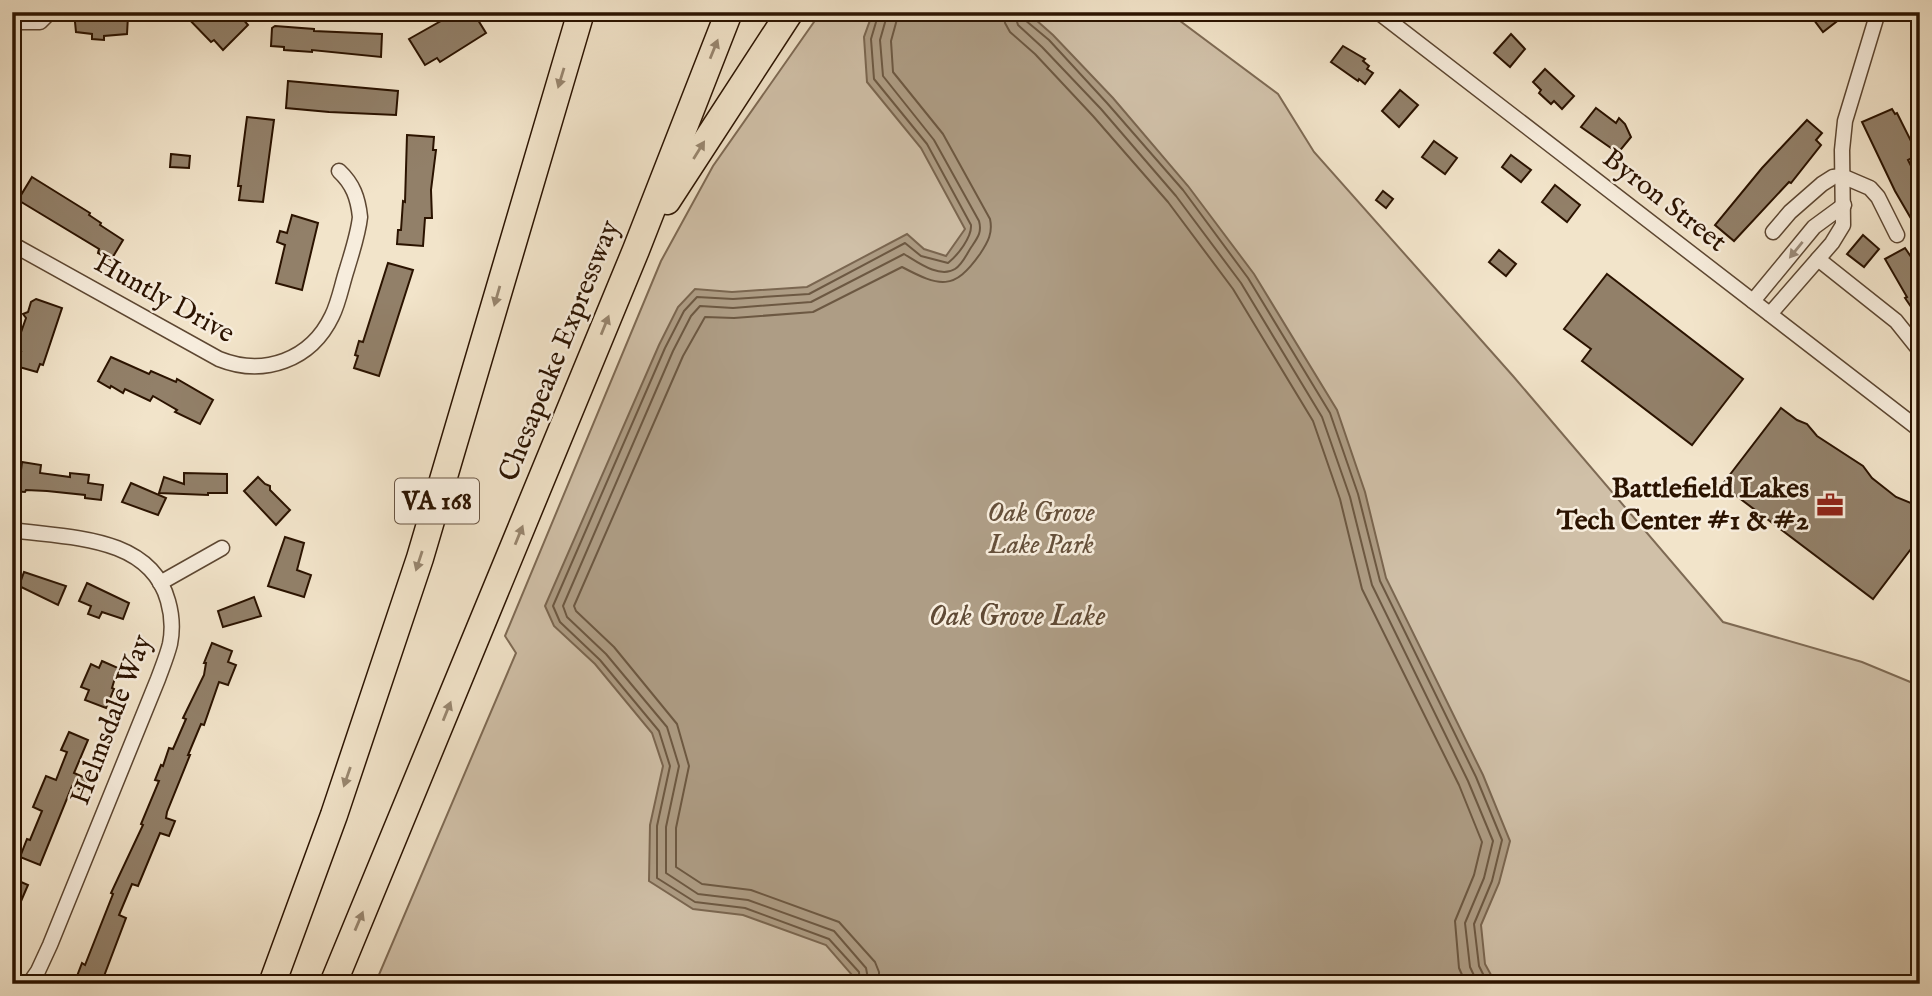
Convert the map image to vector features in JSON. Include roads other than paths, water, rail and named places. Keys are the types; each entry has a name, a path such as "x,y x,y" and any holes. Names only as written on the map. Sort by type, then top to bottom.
{"highway":[{"name":"Chesapeake Expressway","path":"333,984 636,250 729,12"},
{"name":"VA 168","path":"636,250 790,12"},
{"name":"VA 168","path":"272,984 334,815 420,558 580,14"}],"street":[{"path":"12,17 21,22 40,22 50,12"},
{"name":"Byron Street","path":"1378,12 1920,430"},
{"path":"1770,314 1832,243 1843,225 1845,121 1878,12"},
{"name":"Huntly Drive","path":"12,244 201,350 233,365 263,367 279,364 299,355 320,336 334,313 359,229 359,202 353,188 339,171"},
{"path":"1773,232 1790,212 1822,184 1833,177 1842,176 1870,188 1878,197 1897,235"},
{"path":"1753,301 1815,227 1844,205"},
{"path":"1818,258 1896,321 1920,351"},
{"name":"Helmsdale Way","path":"12,530 117,547 131,553 153,572 171,613 170,645 50,945 29,984"},
{"path":"160,583 222,548"}],"water":[{"name":"Oak Grove Lake","path":"873,12 1027,12 1053,35 1113,98 1188,186 1254,274 1337,410 1365,492 1386,578 1483,775 1510,841 1499,883 1481,925 1485,964 1496,984 853,984 853,976 826,945 743,915 693,909 649,881 650,825 663,766 652,733 595,664 554,626 545,606 659,345 678,307 695,289 732,292 807,287 907,234 924,249 946,256 965,229 921,148 867,82 864,37"}],"place":[{"name":"Battlefield Lakes Tech Center #1 & #2","path":"1830,505"}],"park label":[{"name":"Oak Grove Lake Park","path":"1041,529"}]}
